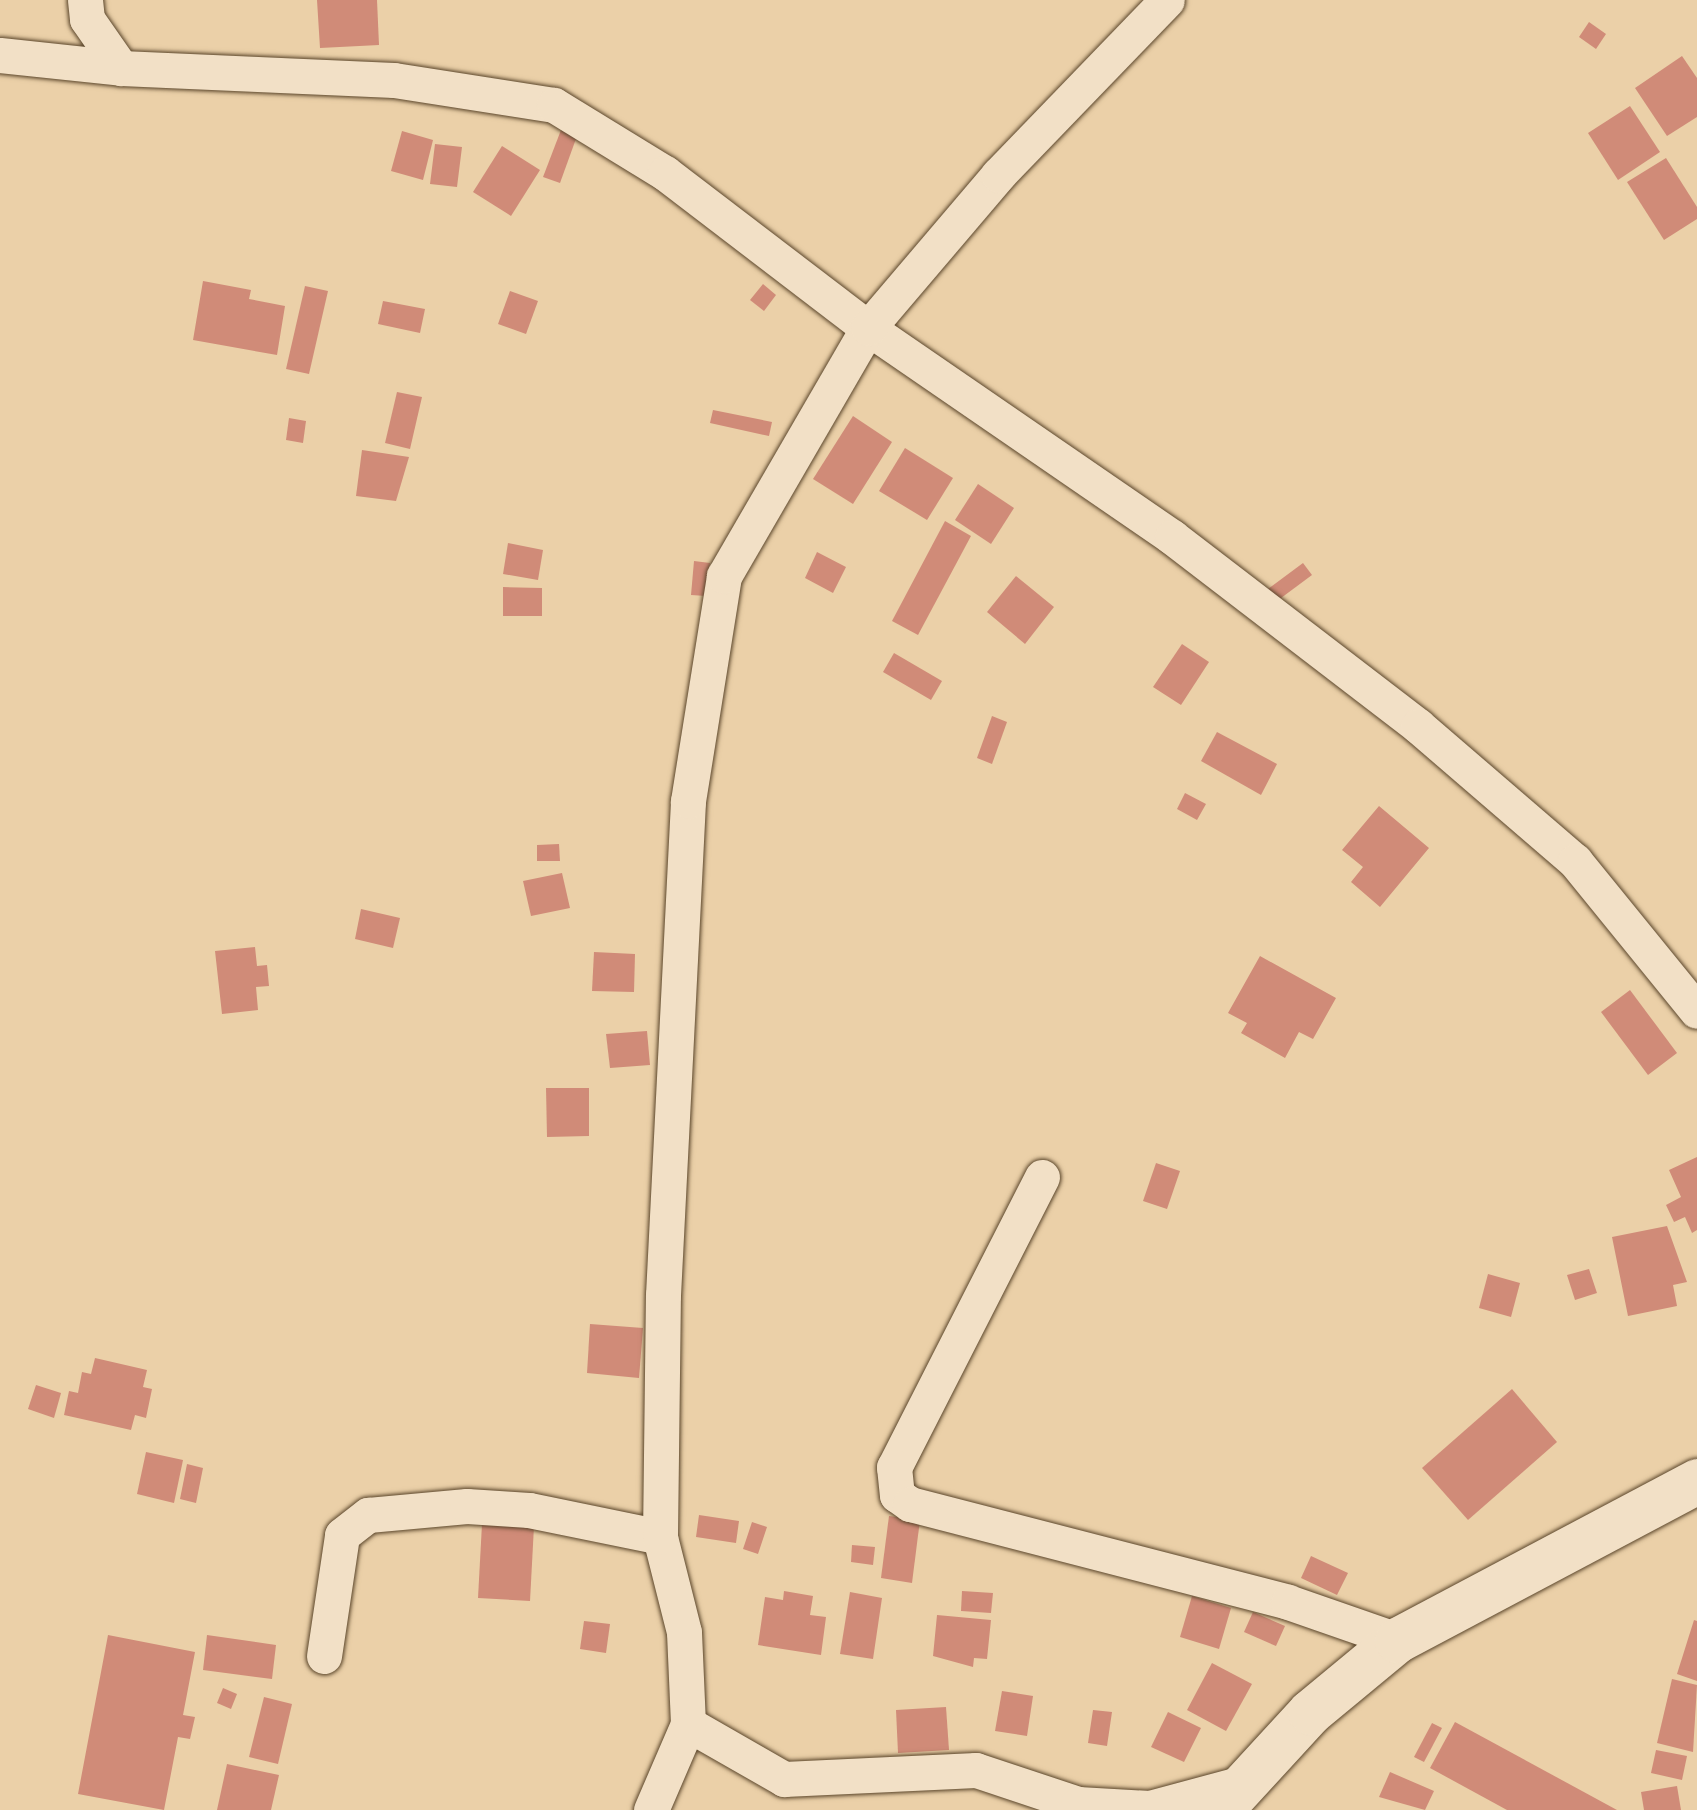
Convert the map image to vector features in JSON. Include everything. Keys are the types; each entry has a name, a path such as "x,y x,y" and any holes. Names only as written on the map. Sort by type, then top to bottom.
{"street":[{"path":"85,0 87,19 121,68"},
{"path":"650,1810 688,1724 684,1632 660,1537 662,1313 688,801 724,576 868,328 998,175 1167,0"},
{"path":"0,55 121,68 394,80 554,105 665,173 868,328 1172,536 1508,798 1575,861 1697,1011"},
{"path":"1042,1178 894,1466 897,1495 910,1504 1288,1602 1397,1640"},
{"path":"688,1724 784,1779 976,1770 1078,1804 1150,1808 1233,1796 1310,1712 1397,1640 1697,1481"},
{"path":"324,1656 342,1535 368,1515 467,1506 529,1510 660,1537"}],"building":[{"path":"317,0 377,0 379,45 320,48"},
{"path":"1589,22 1606,34 1596,49 1579,37"},
{"path":"1682,56 1697,78 1697,117 1667,136 1635,88"},
{"path":"1630,106 1660,152 1618,180 1588,133"},
{"path":"561,130 577,136 560,183 543,177"},
{"path":"402,131 433,140 423,180 391,171"},
{"path":"435,144 462,147 457,187 430,184"},
{"path":"502,146 540,170 511,216 473,192"},
{"path":"1666,158 1697,207 1697,219 1664,240 1627,182"},
{"path":"203,281 251,290 249,299 285,306 277,355 193,340"},
{"path":"763,284 776,295 764,311 750,300"},
{"path":"305,286 328,291 309,374 286,369"},
{"path":"510,291 538,301 526,334 498,324"},
{"path":"383,301 425,309 420,333 378,324"},
{"path":"397,392 422,397 410,449 385,443"},
{"path":"713,410 772,422 769,436 710,423"},
{"path":"853,416 892,442 853,504 813,479"},
{"path":"289,418 306,421 303,443 286,440"},
{"path":"905,448 953,478 927,520 879,491"},
{"path":"362,450 409,457 396,501 356,496"},
{"path":"978,484 1014,508 991,544 955,520"},
{"path":"945,521 971,536 918,635 892,621"},
{"path":"508,543 543,550 538,580 503,574"},
{"path":"817,552 846,567 833,593 805,578"},
{"path":"694,561 710,563 706,596 691,595"},
{"path":"1303,563 1312,575 1277,601 1268,589"},
{"path":"1016,576 1054,607 1025,644 987,612"},
{"path":"503,587 542,588 542,616 503,616"},
{"path":"1182,644 1209,662 1181,705 1153,687"},
{"path":"894,653 942,681 931,700 883,672"},
{"path":"992,716 1007,722 992,764 977,758"},
{"path":"1217,732 1277,764 1261,795 1201,761"},
{"path":"1185,793 1206,804 1197,820 1177,809"},
{"path":"1379,806 1429,848 1380,907 1351,882 1363,867 1342,850"},
{"path":"559,844 560,861 537,861 537,845"},
{"path":"562,873 570,908 531,916 523,881"},
{"path":"361,909 400,918 393,948 355,939"},
{"path":"255,947 257,966 267,965 269,986 256,987 258,1010 222,1014 215,951"},
{"path":"594,952 635,954 634,992 592,991"},
{"path":"1260,956 1336,998 1313,1039 1299,1032 1285,1058 1241,1033 1247,1023 1228,1013"},
{"path":"1630,990 1677,1053 1648,1075 1601,1012"},
{"path":"647,1031 650,1065 610,1068 606,1034"},
{"path":"546,1088 589,1088 589,1136 547,1137"},
{"path":"1697,1157 1697,1230 1692,1233 1685,1217 1674,1222 1666,1205 1681,1197 1669,1170"},
{"path":"1156,1163 1180,1171 1167,1209 1143,1201"},
{"path":"1667,1226 1687,1282 1673,1285 1677,1306 1628,1316 1612,1237"},
{"path":"1589,1269 1597,1293 1575,1300 1567,1275"},
{"path":"1488,1274 1520,1283 1511,1317 1479,1308"},
{"path":"590,1324 643,1328 639,1378 587,1373"},
{"path":"95,1358 147,1370 143,1387 152,1389 146,1418 135,1415 131,1430 64,1415 69,1391 78,1393 82,1372 91,1374"},
{"path":"36,1385 61,1393 54,1418 28,1409"},
{"path":"1512,1389 1557,1442 1468,1520 1422,1468"},
{"path":"146,1452 183,1460 174,1503 137,1494"},
{"path":"187,1464 203,1468 196,1503 180,1499"},
{"path":"699,1515 739,1521 736,1543 696,1537"},
{"path":"889,1516 920,1520 912,1583 881,1578"},
{"path":"752,1522 767,1527 758,1554 743,1549"},
{"path":"482,1524 534,1526 530,1601 478,1598"},
{"path":"852,1545 875,1547 873,1565 851,1562"},
{"path":"1311,1556 1348,1573 1337,1595 1301,1578"},
{"path":"784,1591 813,1596 810,1615 826,1617 821,1655 758,1645 765,1597 783,1600"},
{"path":"962,1591 993,1593 991,1613 961,1611"},
{"path":"850,1592 882,1598 873,1659 840,1654"},
{"path":"1192,1596 1231,1608 1219,1649 1180,1637"},
{"path":"1253,1612 1285,1626 1276,1646 1244,1632"},
{"path":"937,1615 991,1620 987,1659 974,1658 973,1667 933,1656"},
{"path":"1694,1620 1697,1621 1697,1681 1677,1674"},
{"path":"584,1621 610,1624 606,1653 580,1649"},
{"path":"108,1635 195,1652 183,1715 195,1717 190,1739 178,1737 164,1810 78,1794"},
{"path":"207,1635 276,1645 272,1679 203,1670"},
{"path":"1212,1663 1252,1684 1226,1731 1187,1710"},
{"path":"1672,1679 1697,1685 1693,1752 1657,1743"},
{"path":"223,1688 237,1694 231,1709 217,1703"},
{"path":"1002,1691 1033,1696 1027,1736 995,1731"},
{"path":"264,1697 292,1704 278,1764 249,1757"},
{"path":"946,1707 949,1750 898,1753 896,1710"},
{"path":"1093,1710 1112,1712 1107,1746 1088,1743"},
{"path":"1168,1712 1201,1728 1184,1762 1151,1747"},
{"path":"1455,1722 1617,1810 1507,1810 1430,1768"},
{"path":"1432,1723 1442,1728 1424,1762 1414,1757"},
{"path":"1656,1750 1687,1756 1682,1780 1651,1773"},
{"path":"227,1764 279,1775 271,1810 217,1810"},
{"path":"1390,1772 1434,1791 1425,1810 1379,1797"},
{"path":"1677,1786 1681,1810 1644,1810 1641,1792"}]}
